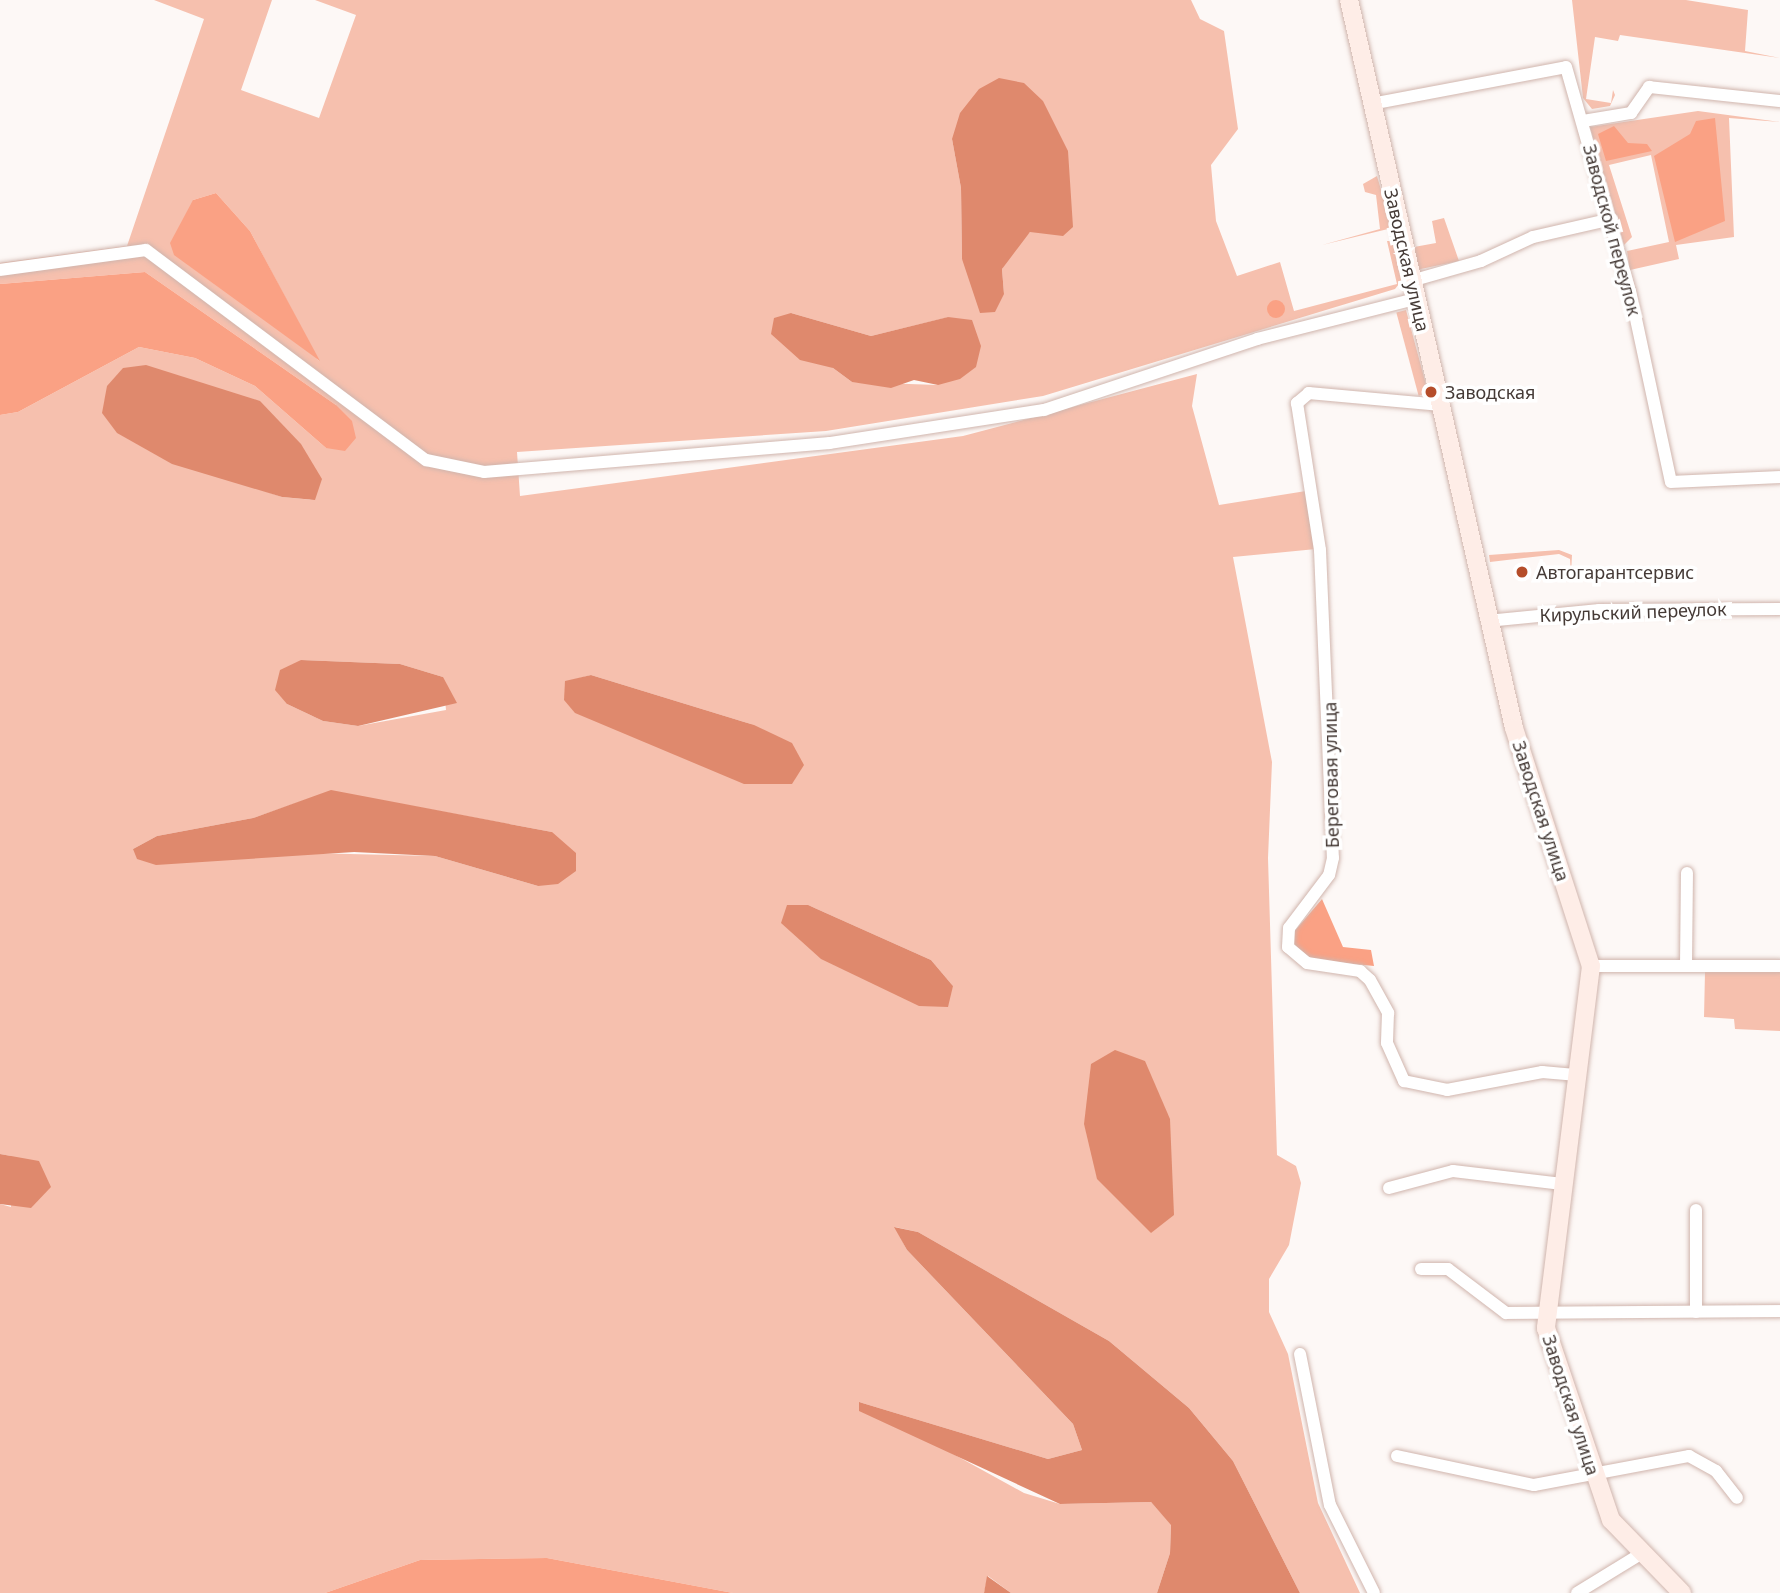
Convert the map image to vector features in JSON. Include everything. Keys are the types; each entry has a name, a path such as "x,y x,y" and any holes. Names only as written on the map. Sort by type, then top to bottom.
{"street":[{"name":"Заводская улица","path":"1349,0 1487,621 1514,728 1591,967 1545,1315 1594,1476 1611,1520 1639,1555 1682,1593"},
{"name":"Заводской переулок","path":"1371,104 1566,67 1612,219 1671,482 1780,477"},
{"path":"1583,121 1631,113 1648,87 1780,101"},
{"path":"0,271 146,250 426,460 484,472 830,443 1044,410 1413,290 1533,237 1612,219"},
{"name":"Береговая улица","path":"1441,405 1309,393 1297,403 1320,550 1333,858 1329,875 1289,928 1288,947 1307,963 1360,971 1370,981 1388,1013 1387,1043 1404,1081 1447,1090 1542,1072 1578,1075"},
{"name":"Кирульский переулок","path":"1487,621 1599,610 1780,609"},
{"path":"1686,966 1687,873"},
{"path":"1591,967 1780,965"},
{"path":"1388,1188 1453,1171 1562,1184"},
{"path":"1696,1210 1696,1312"},
{"path":"1421,1269 1448,1269 1494,1308 1545,1315 1780,1311"},
{"path":"1300,1354 1330,1505 1374,1593"},
{"path":"1397,1456 1534,1485 1594,1476 1689,1456 1716,1471 1737,1498"},
{"path":"1577,1593 1639,1555"}],"shaded area":[{"path":"154,0 272,0 241,90 319,118 356,15 315,0 1191,0 1200,19 1224,31 1238,129 1211,165 1216,221 1237,276 1280,262 1294,311 1397,284 1387,241 1393,241 1403,279 1395,289 1043,396 826,431 517,452 520,496 963,436 1197,374 1192,406 1219,505 1306,491 1316,549 1233,557 1272,762 1268,858 1277,1155 1296,1166 1301,1183 1289,1245 1269,1279 1269,1312 1288,1354 1318,1503 1360,1593 1300,1593 1233,1461 1189,1408 1109,1341 918,1232 895,1227 907,1250 1073,1424 1082,1450 1048,1459 859,1402 1024,1493 1060,1504 1151,1502 1171,1524 1170,1553 1157,1593 1011,1593 988,1576 984,1593 733,1593 547,1558 420,1560 325,1593 0,1593 0,1204 11,1207 11,1156 0,1154 0,415 18,412 139,347 195,358 255,386 326,448 336,405 145,272 0,284 0,263 127,246 204,19","holes":["952,139 1045,229 1030,232 1010,251 1002,269 1004,294 962,259 961,188","216,193 250,231 319,361 193,200","791,313 871,336 949,317 938,385 852,382 833,368","229,479 314,500 282,497","301,660 400,664 443,677 446,710 358,726 323,721 287,704","591,675 754,725 565,682","331,791 552,832 538,886 435,856 133,849 157,836 253,818","808,905 931,960 953,986"]},
{"path":"1572,0 1686,0 1748,10 1745,51 1780,58 1620,35 1618,41 1595,37 1586,99 1611,103 1613,90 1615,95 1610,106 1592,109 1583,98"},
{"path":"999,78 1024,83 1043,101 1068,151 1073,227 1063,236 1030,232 1002,269 1004,294 995,312 980,313 962,259 961,188 952,139 960,113 979,89"},
{"path":"1698,111 1780,122 1729,118 1734,237 1676,245 1679,259 1630,270 1627,251 1669,242 1651,155 1609,165 1632,237 1624,245 1590,127"},
{"path":"1715,118 1725,221 1675,242 1654,156 1690,134 1696,121"},
{"path":"1614,126 1628,143 1647,144 1652,151 1606,161 1598,134"},
{"path":"1377,176 1391,224 1388,229 1322,245 1380,229 1376,195 1365,192 1363,184"},
{"path":"216,193 250,231 320,361 174,255 170,243 193,200"},
{"path":"1444,218 1459,261 1416,270 1405,227 1414,247 1436,243 1432,221"},
{"path":"145,272 336,405 352,421 356,438 345,451 326,448 255,386 195,358 139,347 18,412 0,415 0,284"},
{"path":"1276,300 1282,303 1285,309 1282,315 1276,318 1270,315 1267,309 1270,303"},
{"path":"1406,310 1428,393 1419,396 1396,313"},
{"path":"791,313 871,336 948,317 972,320 981,346 976,367 960,379 938,385 914,380 891,388 852,382 833,368 800,360 771,334 774,318"},
{"path":"146,365 260,401 301,444 322,479 315,500 282,497 172,464 117,433 102,413 107,386 123,368"},
{"path":"1559,550 1572,555 1571,575 1570,559 1559,554 1490,562 1489,555"},
{"path":"301,660 400,664 443,677 457,703 358,726 323,721 287,704 275,690 280,670"},
{"path":"591,675 754,725 792,743 804,765 792,784 744,784 575,713 564,700 565,681"},
{"path":"331,790 552,832 576,853 576,871 558,884 538,886 435,856 354,852 156,865 137,859 133,849 157,836 253,818"},
{"path":"1322,899 1343,947 1371,950 1374,966 1314,960 1294,948 1293,933"},
{"path":"787,905 808,905 931,960 953,986 948,1007 919,1006 821,959 781,923"},
{"path":"1705,972 1780,972 1780,1031 1735,1029 1734,1019 1704,1017"},
{"path":"1115,1050 1145,1061 1170,1119 1174,1215 1151,1233 1097,1179 1084,1124 1091,1064"},
{"path":"0,1154 39,1161 51,1187 31,1208 0,1204"},
{"path":"894,1227 918,1232 1109,1341 1189,1408 1233,1461 1300,1593 1157,1593 1170,1553 1171,1525 1151,1502 1060,1504 859,1411 859,1402 1048,1459 1082,1450 1073,1424 907,1250"},
{"path":"547,1558 733,1593 325,1593 420,1560"},
{"path":"987,1576 1011,1593 984,1593"}],"place":[{"name":"Заводская","path":"1431,392"},
{"name":"Автогарантсервис","path":"1522,572"}]}
